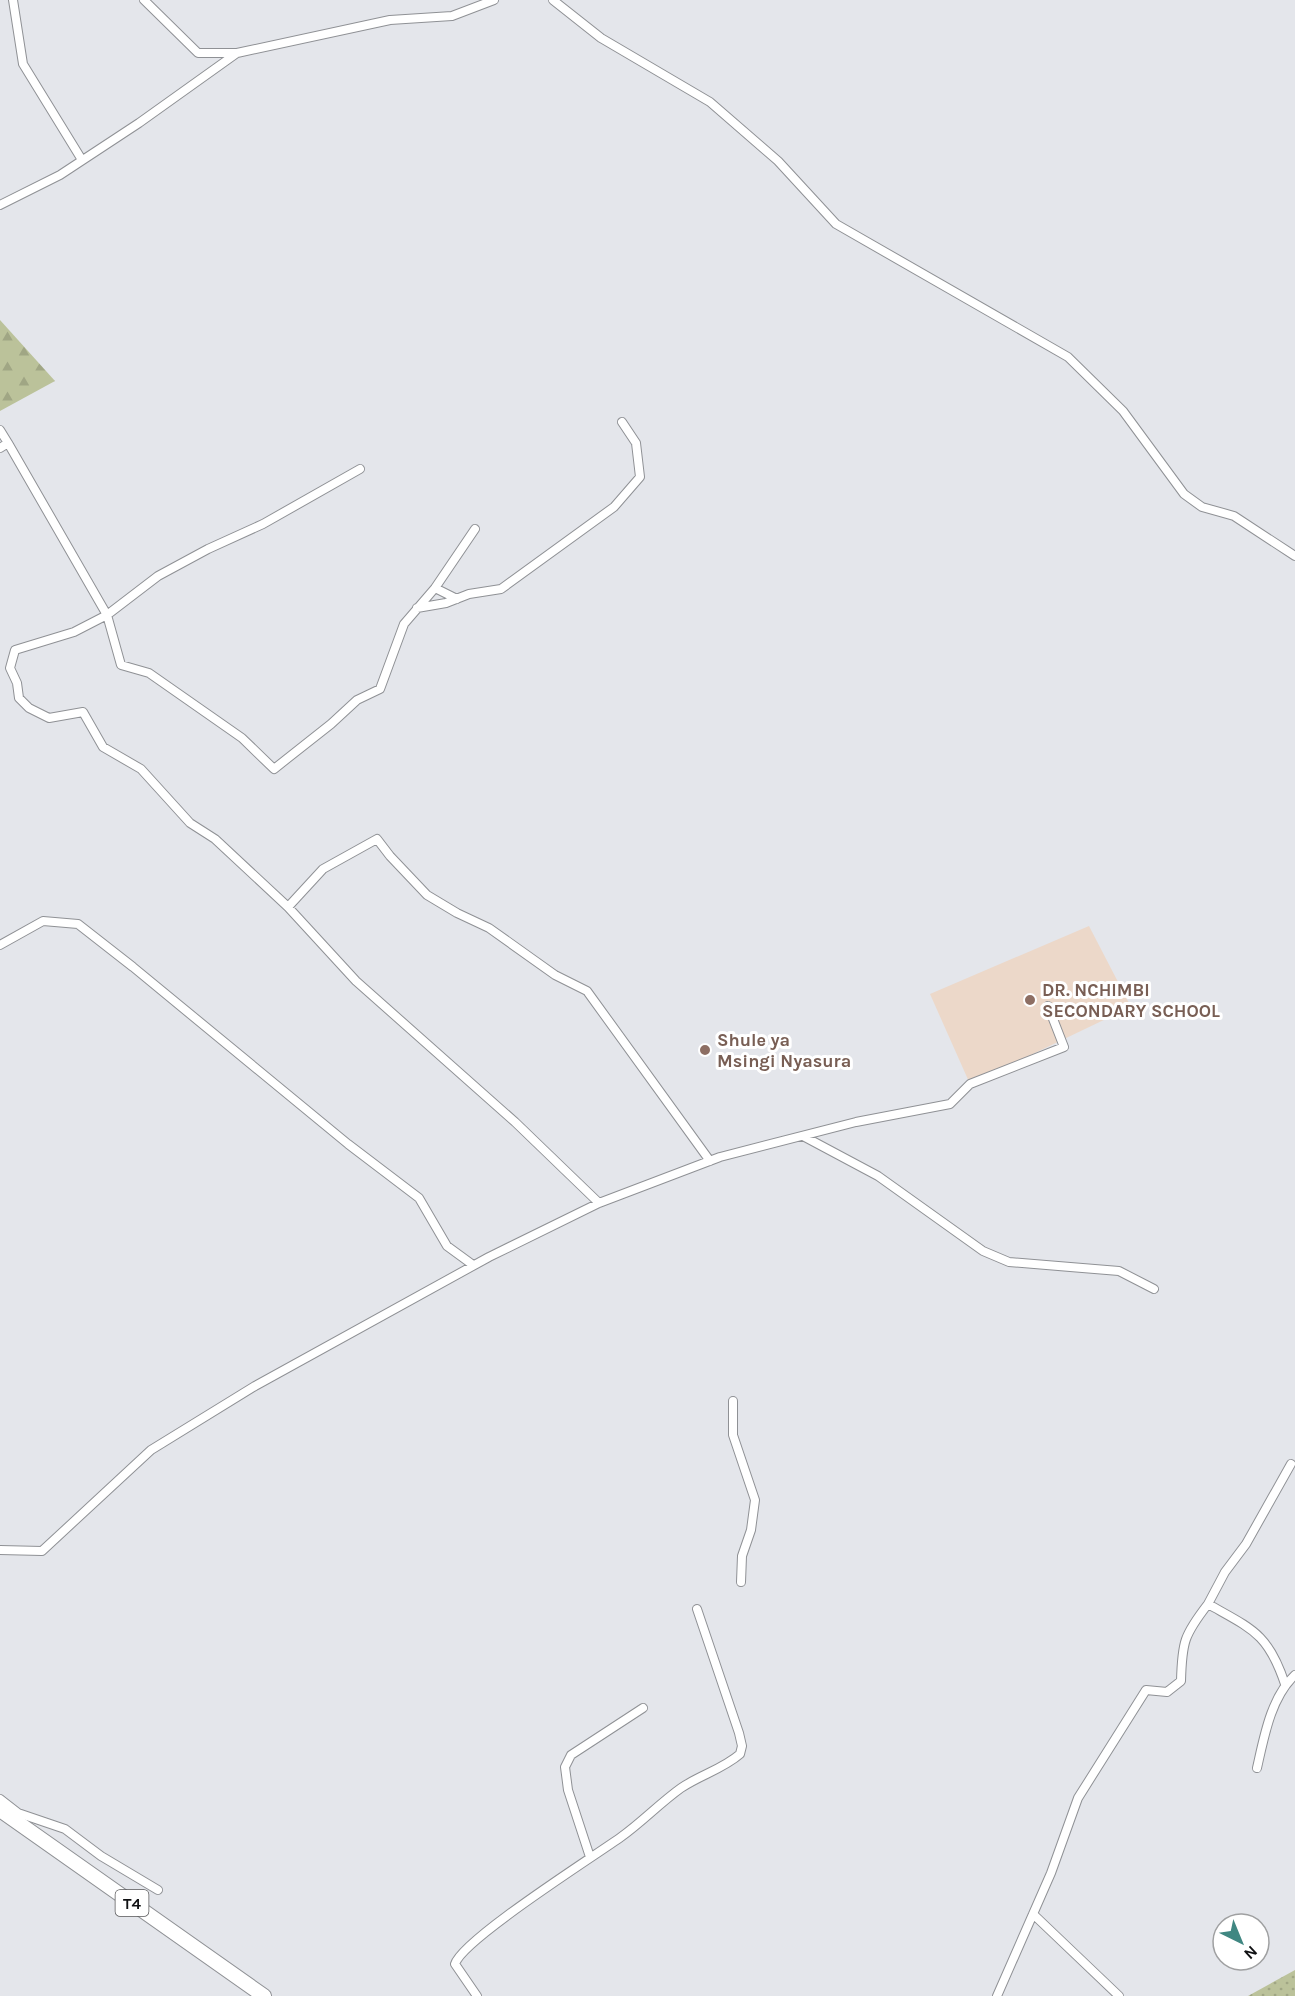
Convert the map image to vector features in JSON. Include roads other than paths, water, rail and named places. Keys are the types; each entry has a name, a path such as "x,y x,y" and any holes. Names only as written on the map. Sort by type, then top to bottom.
{"highway":[{"name":"T4","path":"0,1810 264,1996"}],"street":[{"path":"13,0 23,64 82,160"},
{"path":"144,0 198,53 237,53 390,20 452,16 494,0"},
{"path":"553,0 601,38 710,102 778,161 836,224 1068,357 1123,411 1184,494 1203,507 1234,516 1295,556"},
{"path":"0,205 60,175 179,96 237,53"},
{"path":"417,608 469,594 501,589 614,507 640,477 636,443 622,422"},
{"path":"0,430 107,615 122,665 148,673 242,738 273,769 331,724 357,700 380,689 404,624 435,588 475,530"},
{"path":"0,448 8,443"},
{"path":"360,470 264,524 208,549 158,576 107,615 74,632 15,650 10,668 17,683 20,698 29,708 49,718 84,712 103,747 141,769 190,823 215,839 288,907 356,981 514,1122 599,1203"},
{"path":"435,588 457,599"},
{"path":"288,907 322,869 377,839 427,895 489,928 555,975 587,991 710,1161"},
{"path":"0,945 43,921 78,924 348,1144 419,1198 447,1246 473,1265"},
{"path":"0,1550 42,1551 150,1450 255,1386 473,1265 599,1203 710,1161 856,1122 950,1104 969,1084 1064,1047 1048,1006"},
{"path":"803,1136 878,1176 983,1251 992,1255 1009,1262 1119,1271 1154,1289"},
{"path":"733,1401 733,1435 755,1500 751,1530 742,1556 741,1582"},
{"path":"998,1996 1034,1914 1078,1798 1146,1690 1167,1692 1181,1681 1182,1654 1188,1630 1208,1604 1225,1572 1246,1544 1291,1464"},
{"path":"1208,1604 1254,1630 1266,1642 1278,1662 1285,1684"},
{"path":"477,1996 456,1964 457,1957 507,1916 621,1837 681,1789 740,1754 742,1746 739,1733 697,1610"},
{"path":"1257,1768 1271,1716 1285,1684 1295,1675"},
{"path":"590,1857 570,1798 565,1767 571,1755 643,1708"},
{"path":"0,1799 18,1813 65,1829 101,1856 158,1890"},
{"path":"1034,1914 1119,1996"}],"place":[{"name":"DR. NCHIMBI SECONDARY SCHOOL","path":"1030,1000"},
{"name":"Shule ya Msingi Nyasura","path":"705,1050"}]}
